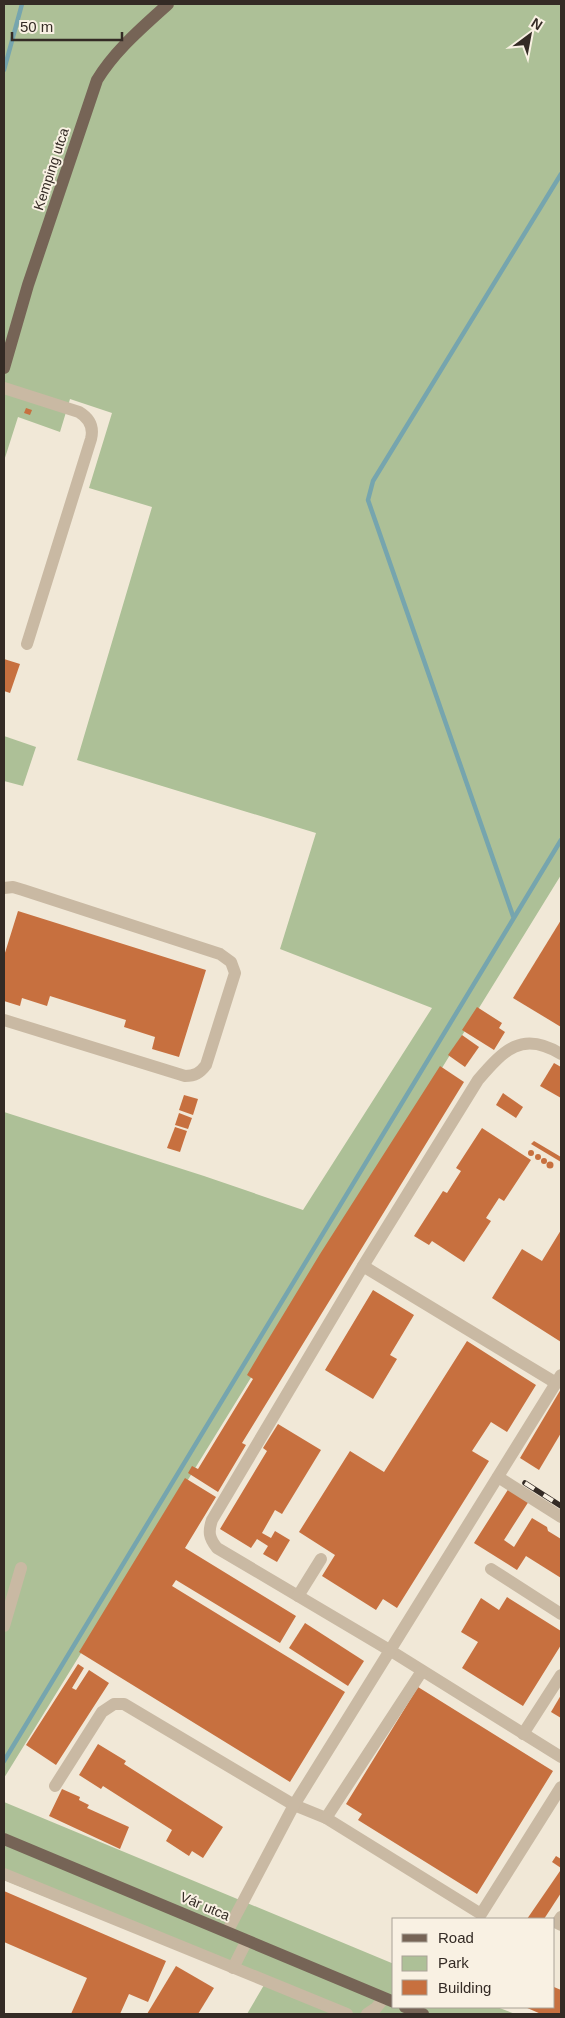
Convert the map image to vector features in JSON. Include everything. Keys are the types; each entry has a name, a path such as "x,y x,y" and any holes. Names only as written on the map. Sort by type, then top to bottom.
{"main road":[{"name":"Kemping utca","path":"4,368 28,285 97,80 106,65 168,4"},
{"name":"Vár utca","path":"4,1839 389,2000"},
{"path":"408,2008 423,2014"}],"lane":[{"path":"4,388 79,412 88,419 92,434 27,644"},
{"path":"4,888 13,887 23,890 220,954 231,962 235,973 206,1065 198,1073 190,1076 4,1020"},
{"path":"561,1054 550,1047 529,1043 512,1047 494,1062 478,1080 363,1266 209,1527 210,1540 217,1548 390,1651 561,1757"},
{"path":"227,1932 294,1805 559,1379 363,1266"},
{"path":"498,1477 561,1517"},
{"path":"298,1596 321,1559"},
{"path":"4,1626 21,1568"},
{"path":"491,1569 561,1614"},
{"path":"326,1818 422,1671"},
{"path":"523,1734 561,1675"},
{"path":"55,1786 102,1712 109,1706 118,1704 128,1706 294,1805 326,1818 481,1914 561,1787"},
{"path":"4,1874 346,2014"},
{"path":"561,1917 557,1923 561,1925"},
{"path":"233,1968 247,1940"},
{"path":"367,2014 389,2000"}],"green space":[{"path":"4,4 561,4 561,875 4,1778 4,1112 303,1210 432,1008 280,949 316,833 77,760 152,507 89,488 112,413 70,399 60,432 18,417 4,461"},
{"path":"4,736 36,747 23,786 4,781"},
{"path":"4,1802 392,1963 392,2008 500,2008 515,2014 247,2014 264,1985 4,1880"}],"building":[{"path":"26,408 32,410 30,415 24,413"},
{"path":"4,659 20,664 10,693 4,691"},
{"path":"18,911 206,970 179,1057 152,1049 155,1037 124,1027 126,1020 50,996 47,1006 22,998 20,1006 4,1001 4,956"},
{"path":"561,920 561,1027 513,998"},
{"path":"477,1007 502,1023 499,1028 505,1032 494,1050 462,1030"},
{"path":"462,1035 479,1047 465,1067 448,1055"},
{"path":"554,1063 561,1067 561,1098 540,1086"},
{"path":"440,1066 464,1082 242,1443 246,1445 218,1492 188,1473 192,1466 198,1469 253,1379 247,1375 260,1353 320,1254"},
{"path":"503,1093 523,1107 516,1118 496,1105"},
{"path":"184,1095 198,1099 193,1115 179,1110"},
{"path":"179,1113 192,1118 188,1129 175,1125"},
{"path":"175,1127 187,1131 180,1152 167,1148"},
{"path":"482,1128 531,1160 504,1201 499,1198 486,1218 491,1221 464,1262 432,1241 429,1245 414,1236 443,1191 447,1193 461,1171 456,1168"},
{"path":"534,1141 561,1157 561,1162 531,1144"},
{"path":"531,1150 534,1153 531,1156 528,1153"},
{"path":"538,1154 541,1157 538,1160 535,1157"},
{"path":"544,1158 547,1161 544,1164 541,1161"},
{"path":"550,1162 553,1165 550,1168 547,1165"},
{"path":"561,1230 561,1342 492,1298 522,1249 542,1261"},
{"path":"373,1290 414,1315 390,1355 397,1359 373,1399 325,1370"},
{"path":"467,1341 536,1385 507,1432 491,1422 472,1451 489,1461 397,1608 383,1599 376,1610 322,1576 335,1555 299,1532 350,1451 384,1472"},
{"path":"561,1389 561,1433 539,1470 520,1458"},
{"path":"278,1424 321,1450 282,1514 275,1510 262,1533 271,1538 275,1531 290,1540 277,1562 263,1554 268,1546 257,1539 251,1548 220,1529 267,1451 263,1448"},
{"path":"185,1478 216,1497 185,1548 296,1616 280,1643 176,1580 172,1586 345,1692 290,1782 79,1652"},
{"path":"509,1488 529,1501 504,1540 514,1547 532,1518 547,1527 548,1531 561,1539 561,1578 526,1556 517,1570 474,1543"},
{"path":"507,1597 561,1631 561,1645 523,1706 462,1668 478,1642 461,1632 481,1598 499,1610"},
{"path":"305,1623 364,1661 348,1686 289,1648"},
{"path":"78,1664 84,1668 72,1688 76,1690 89,1670 109,1683 56,1765 26,1745"},
{"path":"418,1687 553,1771 477,1894 358,1820 362,1814 346,1804"},
{"path":"561,1695 561,1718 551,1712"},
{"path":"98,1744 126,1761 124,1764 223,1827 203,1858 192,1851 189,1856 166,1841 172,1830 103,1786 101,1789 79,1775"},
{"path":"62,1789 80,1797 79,1800 89,1805 87,1808 129,1827 120,1849 49,1816"},
{"path":"556,1856 561,1859 561,1868 552,1862"},
{"path":"560,1871 561,1893 545,1918 528,1918"},
{"path":"4,1891 166,1961 148,2002 129,1994 120,2014 71,2014 87,1978 4,1942"},
{"path":"176,1966 214,1988 198,2014 147,2014"},
{"path":"555,1987 561,1990 561,2014 541,2014 527,2008 555,2008"}],"waterway":[{"path":"4,70 22,4"},
{"path":"513,916 368,500 373,481 561,174"},
{"path":"4,1761 561,840"}],"railway":[{"path":"525,1483 561,1506"}]}
